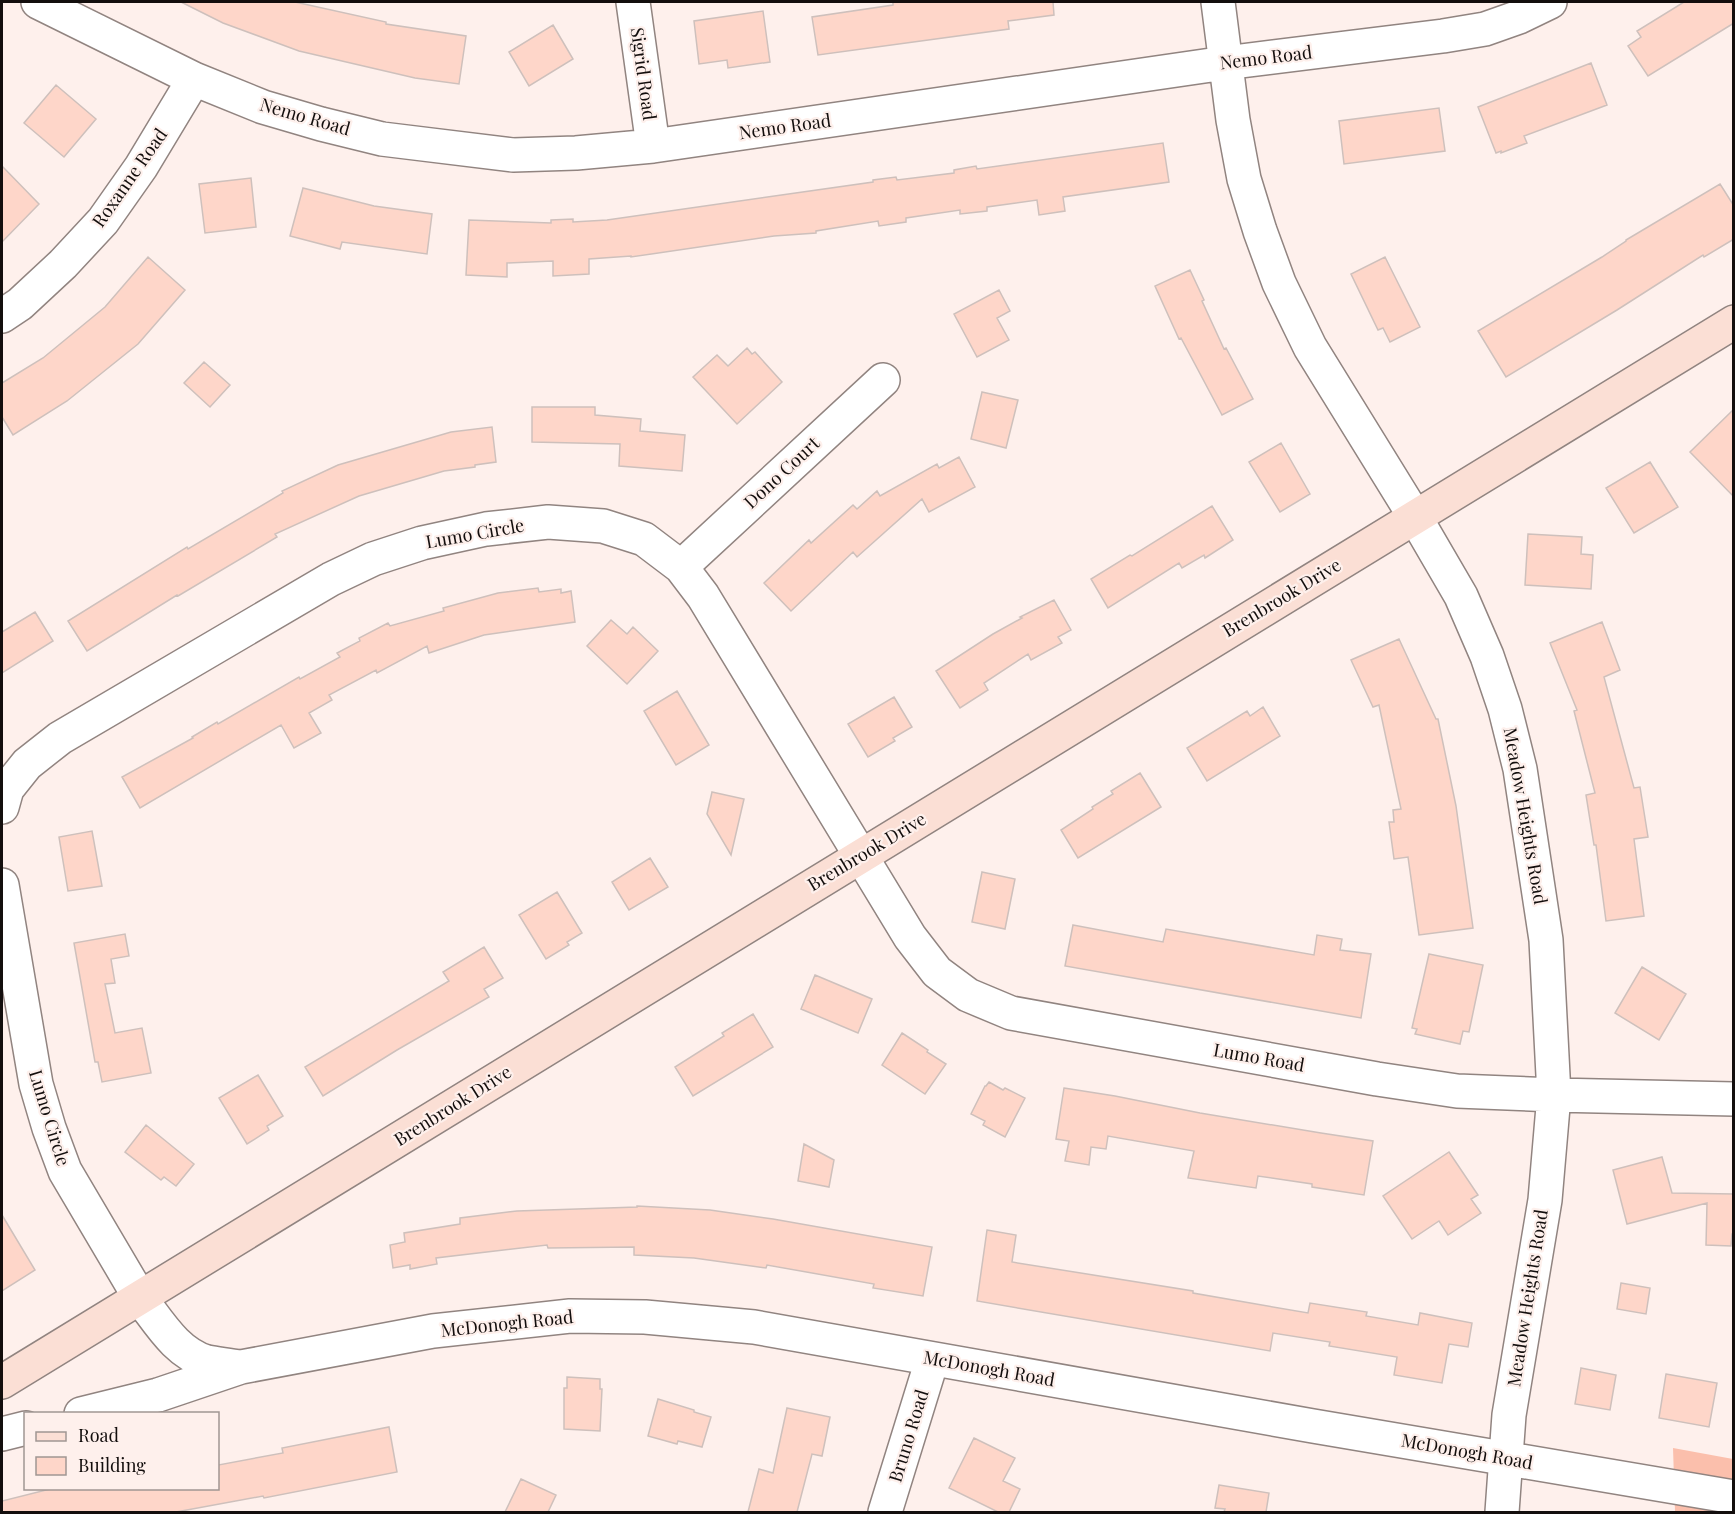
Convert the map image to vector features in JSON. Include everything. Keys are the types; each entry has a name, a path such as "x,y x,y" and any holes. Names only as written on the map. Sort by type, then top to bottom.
{"main road":[{"name":"Brenbrook Drive","path":"2,1382 1734,322"}],"street":[{"name":"Nemo Road","path":"38,2 194,79 263,107 382,139 513,155 653,147 1225,63 1443,36 1485,29 1519,17 1550,2"},
{"name":"Sigrid Road","path":"633,2 653,147"},
{"name":"Meadow Heights Road","path":"1218,2 1233,120 1244,179 1279,283 1310,347 1461,596 1487,656 1505,709 1520,769 1546,940 1554,1095 1545,1200 1509,1415 1502,1512"},
{"name":"Roxanne Road","path":"2,316 20,304 103,221 141,167 194,79"},
{"name":"Dono Court","path":"681,567 883,380"},
{"name":"Lumo Circle","path":"2,807 8,789 27,764 60,738 331,579 373,559 422,543 486,529 548,522 603,526 644,539 681,567 703,596 860,856"},
{"name":"Lumo Road","path":"860,856 910,937 937,972 968,995 1011,1013 1377,1079 1457,1091 1734,1099"},
{"name":"Lumo Circle","path":"2,885 36,1084 49,1128 65,1171 140,1298"},
{"name":"McDonogh Road","path":"140,1298 176,1344 206,1362 241,1367"},
{"name":"McDonogh Road","path":"85,1412 158,1395 241,1367 433,1331 570,1316 645,1317 754,1327 932,1360 1734,1497"},
{"name":"Bruno Road","path":"885,1512 932,1360"},
{"path":"2,1434 24,1428"}],"shaded area":[{"path":"1673,1448 1733,1459 1733,1512 1675,1512"}],"building":[{"path":"181,2 295,2 386,22 386,24 466,36 459,84 415,78 299,51 223,23"},
{"path":"893,2 1053,2 1054,15 1008,21 1009,29 818,55 812,17 893,5"},
{"path":"1684,2 1734,2 1734,23 1648,76 1628,46 1641,37 1637,31"},
{"path":"763,11 770,62 728,68 727,60 699,64 694,21"},
{"path":"553,25 573,59 529,86 509,52"},
{"path":"1591,63 1607,105 1524,136 1527,143 1496,153 1478,107"},
{"path":"56,85 96,119 64,157 24,123"},
{"path":"1439,108 1445,151 1344,164 1339,121"},
{"path":"1163,143 1169,182 1063,197 1065,211 1039,215 1037,200 987,207 987,211 960,214 960,210 906,218 906,222 879,226 878,221 816,231 816,233 774,236 631,257 589,259 589,274 553,276 553,261 507,263 507,277 466,275 469,220 551,223 551,220 573,219 573,222 607,220 873,182 873,180 896,177 897,180 954,173 954,170 976,166 977,169"},
{"path":"2,166 39,204 2,242"},
{"path":"251,178 256,227 205,233 199,184"},
{"path":"1720,184 1734,206 1734,239 1704,257 1703,255 1506,377 1478,331"},
{"path":"303,188 374,206 432,214 427,254 342,242 340,249 290,236"},
{"path":"148,257 185,290 138,344 67,401 13,435 2,417 2,383 43,358 105,307"},
{"path":"1385,257 1420,327 1390,342 1383,328 1378,330 1351,274"},
{"path":"1190,270 1224,349 1226,348 1253,399 1222,415 1181,338 1179,339 1155,286"},
{"path":"999,290 1010,311 997,318 1009,340 977,357 954,314"},
{"path":"747,348 752,354 755,352 782,382 737,424 693,377 717,355 728,366"},
{"path":"204,362 230,385 210,407 184,383"},
{"path":"982,392 1018,400 1006,448 971,439"},
{"path":"532,407 595,407 595,415 641,419 640,431 685,435 682,471 619,466 620,444 532,442"},
{"path":"1734,409 1734,497 1690,452"},
{"path":"492,427 496,462 444,471 359,496 275,534 277,537 87,651 68,621 187,547 188,549 283,493 282,491 338,465 451,432"},
{"path":"1281,443 1310,494 1280,512 1249,462"},
{"path":"959,457 975,487 929,512 922,499 857,557 853,552 791,611 764,583 809,540 811,543 853,505 857,509 877,491 880,496 937,464 939,468"},
{"path":"1650,462 1678,507 1634,533 1606,488"},
{"path":"1212,506 1233,540 1205,558 1204,555 1182,568 1179,563 1108,608 1091,579"},
{"path":"1528,534 1582,537 1581,554 1593,555 1591,589 1525,585"},
{"path":"538,588 539,592 561,589 561,593 571,591 575,622 484,635 429,653 427,646 329,695 332,700 309,713 321,733 294,748 281,725 140,808 122,777 193,738 217,722 218,724 299,677 300,679 340,657 337,653 388,623 390,626 498,593"},
{"path":"1054,600 1071,630 1058,637 1062,643 1031,660 1028,654 984,683 988,690 960,708 936,671 1022,618 1020,617"},
{"path":"35,612 53,641 2,673 2,632"},
{"path":"611,620 627,634 633,627 658,651 627,684 587,646"},
{"path":"1602,622 1620,670 1604,677 1634,788 1640,787 1648,837 1634,839 1644,916 1606,921 1596,845 1594,845 1586,795 1595,793 1574,711 1577,710 1550,643"},
{"path":"1399,639 1438,719 1456,806 1473,928 1419,935 1408,857 1394,859 1389,822 1394,822 1393,810 1401,809 1379,705 1373,707 1351,660"},
{"path":"677,691 709,745 676,765 644,711"},
{"path":"894,697 912,727 893,738 895,741 868,757 848,724"},
{"path":"1263,707 1280,736 1207,781 1187,748 1247,711 1250,716"},
{"path":"1140,773 1161,807 1078,858 1061,830 1113,794 1111,791"},
{"path":"712,792 744,799 731,855 707,814"},
{"path":"92,831 102,886 68,891 59,837"},
{"path":"650,858 668,887 629,910 612,882"},
{"path":"982,872 1015,879 1005,929 972,922"},
{"path":"557,892 582,933 567,942 569,945 546,959 519,915"},
{"path":"1073,925 1163,942 1166,929 1314,955 1317,935 1342,939 1340,950 1371,954 1361,1018 1065,966"},
{"path":"125,934 129,956 111,959 115,983 105,984 115,1033 142,1028 151,1073 102,1082 98,1062 95,1062 74,943"},
{"path":"484,947 503,978 484,989 489,997 323,1096 305,1067 449,981 443,972"},
{"path":"1429,954 1483,965 1469,1032 1463,1031 1460,1044 1415,1034 1417,1029 1412,1028"},
{"path":"1642,967 1686,994 1659,1040 1615,1013"},
{"path":"815,975 872,999 858,1033 801,1009"},
{"path":"753,1014 773,1047 693,1096 675,1067 724,1036 722,1033"},
{"path":"902,1033 946,1064 925,1094 882,1065"},
{"path":"258,1075 283,1116 267,1126 269,1130 247,1144 219,1098"},
{"path":"989,1082 1025,1098 1005,1137 983,1125 985,1121 971,1114"},
{"path":"1064,1088 1373,1141 1364,1195 1258,1176 1256,1188 1188,1178 1194,1151 1108,1136 1106,1149 1091,1147 1089,1165 1065,1161 1069,1141 1056,1139"},
{"path":"146,1125 194,1164 176,1186 164,1177 161,1180 125,1152"},
{"path":"804,1144 834,1160 829,1187 798,1181"},
{"path":"1449,1152 1478,1195 1471,1199 1481,1213 1448,1235 1439,1221 1412,1239 1383,1196"},
{"path":"1662,1157 1672,1193 1734,1194 1734,1234 1732,1234 1731,1246 1706,1245 1707,1203 1627,1224 1613,1170"},
{"path":"637,1206 710,1210 932,1247 923,1296 873,1288 874,1284 767,1265 766,1268 694,1258 634,1255 634,1247 548,1248 547,1245 436,1258 437,1264 410,1269 410,1265 393,1268 390,1245 405,1242 404,1233 460,1224 460,1218 517,1211"},
{"path":"2,1215 35,1270 2,1291"},
{"path":"987,1230 1016,1235 1012,1262 1193,1291 1193,1293 1308,1313 1310,1303 1367,1312 1366,1316 1418,1325 1420,1313 1472,1323 1468,1347 1449,1344 1442,1383 1394,1375 1397,1357 1329,1346 1330,1342 1273,1333 1270,1351 977,1301"},
{"path":"1621,1283 1650,1288 1646,1314 1617,1309"},
{"path":"1581,1368 1616,1375 1610,1410 1575,1404"},
{"path":"1666,1374 1717,1383 1709,1427 1659,1418"},
{"path":"567,1377 600,1379 600,1389 602,1389 600,1431 564,1429 564,1388 567,1388"},
{"path":"658,1399 711,1417 702,1447 678,1441 677,1444 648,1436"},
{"path":"787,1408 830,1417 822,1456 812,1454 797,1512 748,1512 759,1469 773,1473"},
{"path":"389,1427 397,1472 264,1498 263,1496 176,1512 2,1512 2,1501 46,1490 219,1490 219,1465 283,1453 282,1448"},
{"path":"974,1438 1015,1458 1003,1481 1020,1489 1009,1512 998,1512 949,1488"},
{"path":"521,1479 556,1495 548,1512 505,1512"},
{"path":"1219,1485 1269,1493 1266,1512 1224,1512 1225,1509 1215,1508"}]}
